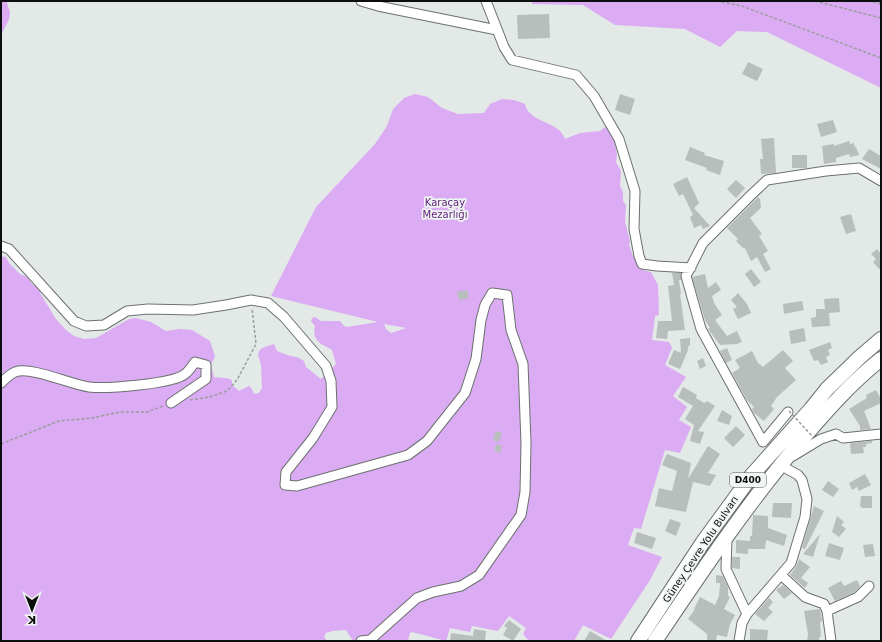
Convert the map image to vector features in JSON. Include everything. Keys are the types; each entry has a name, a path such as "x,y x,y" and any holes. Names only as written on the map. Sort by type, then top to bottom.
{"highway":[{"name":"Güney Çevre Yolu Bulvarı","path":"638,641 707,536 752,474 811,409 827,389 860,356 881,339"},
{"name":"Güney Çevre Yolu Bulvarı","path":"655,641 727,535 780,464 834,402 881,359"}],"street":[{"path":"361,1 385,8 497,30"},
{"path":"486,1 504,47 512,60 576,75 594,96 619,140 636,192 634,229 642,264 690,268"},
{"path":"788,412 763,442 701,329 686,276 703,244 767,180 826,171 859,168 881,181"},
{"path":"1,246 9,249 74,321 86,326 104,325 127,311 148,309 193,310 251,300 268,303 284,317 326,366 331,382 332,407 313,438 286,472 285,485 297,486 408,455 427,441 465,393 476,359 481,320 485,305 492,293 507,295 511,330 523,364 526,443 525,492 521,515 479,575 461,586 433,592 417,598 370,640 361,641"},
{"path":"1,383 16,372 37,372 90,387 121,386 173,379 185,374 195,362 206,365 206,379 171,403"},
{"path":"739,641 742,623 747,614 790,564 807,506 806,493 802,480 798,474 780,464 821,439 836,434 844,438 881,434"},
{"path":"727,535 726,569 747,614"},
{"path":"781,575 805,597 824,604 827,611 831,641"},
{"path":"827,611 858,597 869,586"}],"path":[{"path":"717,1 742,6 881,58"},
{"path":"815,1 881,18"},
{"path":"868,1 881,4"},
{"path":"187,401 227,392 237,380 256,344 251,300"},
{"path":"1,444 59,420 92,418 120,412 147,412 171,403"},
{"path":"788,412 814,437"}],"green space":[{"path":"1,1 7,1 10,13 1,37"},
{"path":"532,1 881,1 881,88 767,32 737,31 720,47 685,29 615,25 583,5 532,4"},
{"name":"Karaçay Mezarlığı","path":"415,94 428,97 442,108 458,114 484,113 490,104 502,99 514,100 525,104 530,114 556,128 565,139 580,133 600,131 605,127 608,127 613,134 617,154 616,162 621,171 620,186 623,192 623,201 626,205 625,222 630,241 629,245 633,256 643,270 651,272 658,285 659,315 655,316 652,340 669,342 672,348 665,365 686,377 673,396 687,407 679,420 691,427 680,453 665,450 641,529 634,528 628,545 662,557 650,580 611,639 583,625 574,641 528,641 523,634 526,628 509,616 498,631 472,626 470,632 450,628 446,641 412,632 410,633 408,641 353,641 346,630 326,633 324,637 327,641 1,641 1,256 6,257 9,263 20,274 27,277 32,284 40,289 40,293 56,319 74,336 84,339 96,338 129,319 136,318 151,322 166,331 180,329 192,330 210,341 215,356 211,365 214,377 232,380 232,385 239,391 249,386 254,394 259,393 262,388 261,365 258,355 259,351 262,348 274,344 277,351 304,361 306,367 321,379 336,364 332,350 316,339 314,332 315,326 311,321 312,318 315,317 321,321 340,321 347,327 378,322 271,296 316,207 375,144 387,126 393,109 404,98","holes":["384,324 406,328 391,333 386,329"]}],"building":[{"path":"549,14 550,38 518,39 517,15"},
{"path":"748,62 763,69 757,81 742,74"},
{"path":"620,94 635,99 630,115 615,110"},
{"path":"833,120 837,132 821,137 817,124"},
{"path":"774,138 776,173 761,174 760,159 763,159 761,139"},
{"path":"849,141 850,144 854,143 859,155 850,157 849,154 836,158 836,162 824,164 822,146 834,144 834,146"},
{"path":"690,147 705,153 704,155 724,161 720,175 706,170 707,168 685,160"},
{"path":"869,149 881,156 881,169 862,159"},
{"path":"792,155 807,155 807,168 792,168"},
{"path":"687,177 699,203 694,208 710,226 703,229 701,225 694,228 690,217 693,215 683,194 679,196 673,184"},
{"path":"736,180 745,188 736,198 727,189"},
{"path":"758,197 760,199 761,208 750,218 762,234 759,236 768,251 763,254 771,269 765,272 757,257 751,261 745,248 744,249 736,241 738,239 727,228"},
{"path":"851,214 856,231 846,234 840,217"},
{"path":"877,249 881,254 881,271 873,262 876,259 871,254"},
{"path":"751,269 761,282 754,287 745,274"},
{"path":"672,273 681,273 681,280 679,280 685,330 668,331 667,339 656,338 658,321 672,321 668,286 674,285"},
{"path":"705,274 708,288 716,282 721,290 712,296 714,303 722,315 715,320 727,336 737,331 742,342 737,344 720,345 708,329 710,328 705,320 692,277"},
{"path":"467,290 469,298 459,300 457,292"},
{"path":"738,293 747,304 751,313 738,319 733,309 737,307 731,300"},
{"path":"839,298 840,312 829,313 830,326 812,327 811,318 816,317 816,309 825,309 824,299"},
{"path":"802,301 804,310 784,314 783,304"},
{"path":"804,328 806,341 791,344 789,331"},
{"path":"690,338 690,345 680,369 668,364 674,350 681,353 680,339"},
{"path":"830,342 832,348 828,350 830,355 826,357 828,362 821,365 818,360 814,361 809,350"},
{"path":"727,348 732,360 726,363 720,351"},
{"path":"783,350 793,361 785,368 796,380 777,397 771,406 774,409 764,421 754,413 752,409 754,407 747,400 732,373 740,368 735,360 752,351 758,363 763,367"},
{"path":"703,358 706,366 700,369 697,361"},
{"path":"683,387 697,395 696,398 704,403 707,401 715,406 698,431 704,432 700,444 690,441 694,425 685,419 693,406 678,397"},
{"path":"876,390 881,399 881,403 864,411 871,429 860,430 860,426 849,409 867,398 866,395"},
{"path":"722,410 732,416 729,425 717,421"},
{"path":"736,426 745,435 733,447 724,438"},
{"path":"496,431 502,433 499,442 493,440"},
{"path":"872,441 872,443 866,444 866,447 863,447 864,453 851,454 850,443"},
{"path":"496,444 502,446 500,453 494,450"},
{"path":"708,446 720,454 708,473 716,475 710,486 693,482 686,512 655,506 659,488 672,491 677,471 662,465 667,454 691,463 688,479"},
{"path":"865,474 871,485 859,491 857,487 852,490 849,483"},
{"path":"828,481 839,489 833,497 822,490"},
{"path":"861,496 872,496 872,508 862,508 860,506"},
{"path":"773,503 792,503 791,518 772,517"},
{"path":"814,506 824,511 805,549 802,548"},
{"path":"753,515 768,516 768,528 787,535 784,546 766,540 765,549 748,549 748,554 736,553 736,540 750,541 750,536 752,536"},
{"path":"837,516 844,522 841,525 846,529 839,537 832,532"},
{"path":"670,519 681,523 676,536 665,531"},
{"path":"637,532 656,538 652,549 634,543"},
{"path":"820,534 813,557 803,554"},
{"path":"829,543 844,548 840,560 825,556"},
{"path":"873,544 875,556 865,557 863,545"},
{"path":"732,557 740,557 740,569 732,568"},
{"path":"799,559 810,567 801,578 808,583 805,588 790,575"},
{"path":"716,575 723,576 728,587 728,596 730,597 724,609 735,615 730,624 727,637 717,635 716,641 707,641 707,634 688,619 695,609 700,597 715,605 719,596 720,583 716,583"},
{"path":"857,580 860,586 855,592 835,601 828,588 841,581 844,586"},
{"path":"783,585 792,593 784,599 776,590"},
{"path":"769,598 773,602 768,608 773,612 764,621 755,614"},
{"path":"820,609 822,621 820,622 821,637 819,637 819,640 807,641 808,634 804,611"},
{"path":"509,620 521,629 513,641 503,635 507,628 504,626"},
{"path":"474,629 486,631 485,641 450,641 451,633 473,636"},
{"path":"750,629 768,630 767,641 750,641"},
{"path":"590,631 607,641 584,641"}]}
